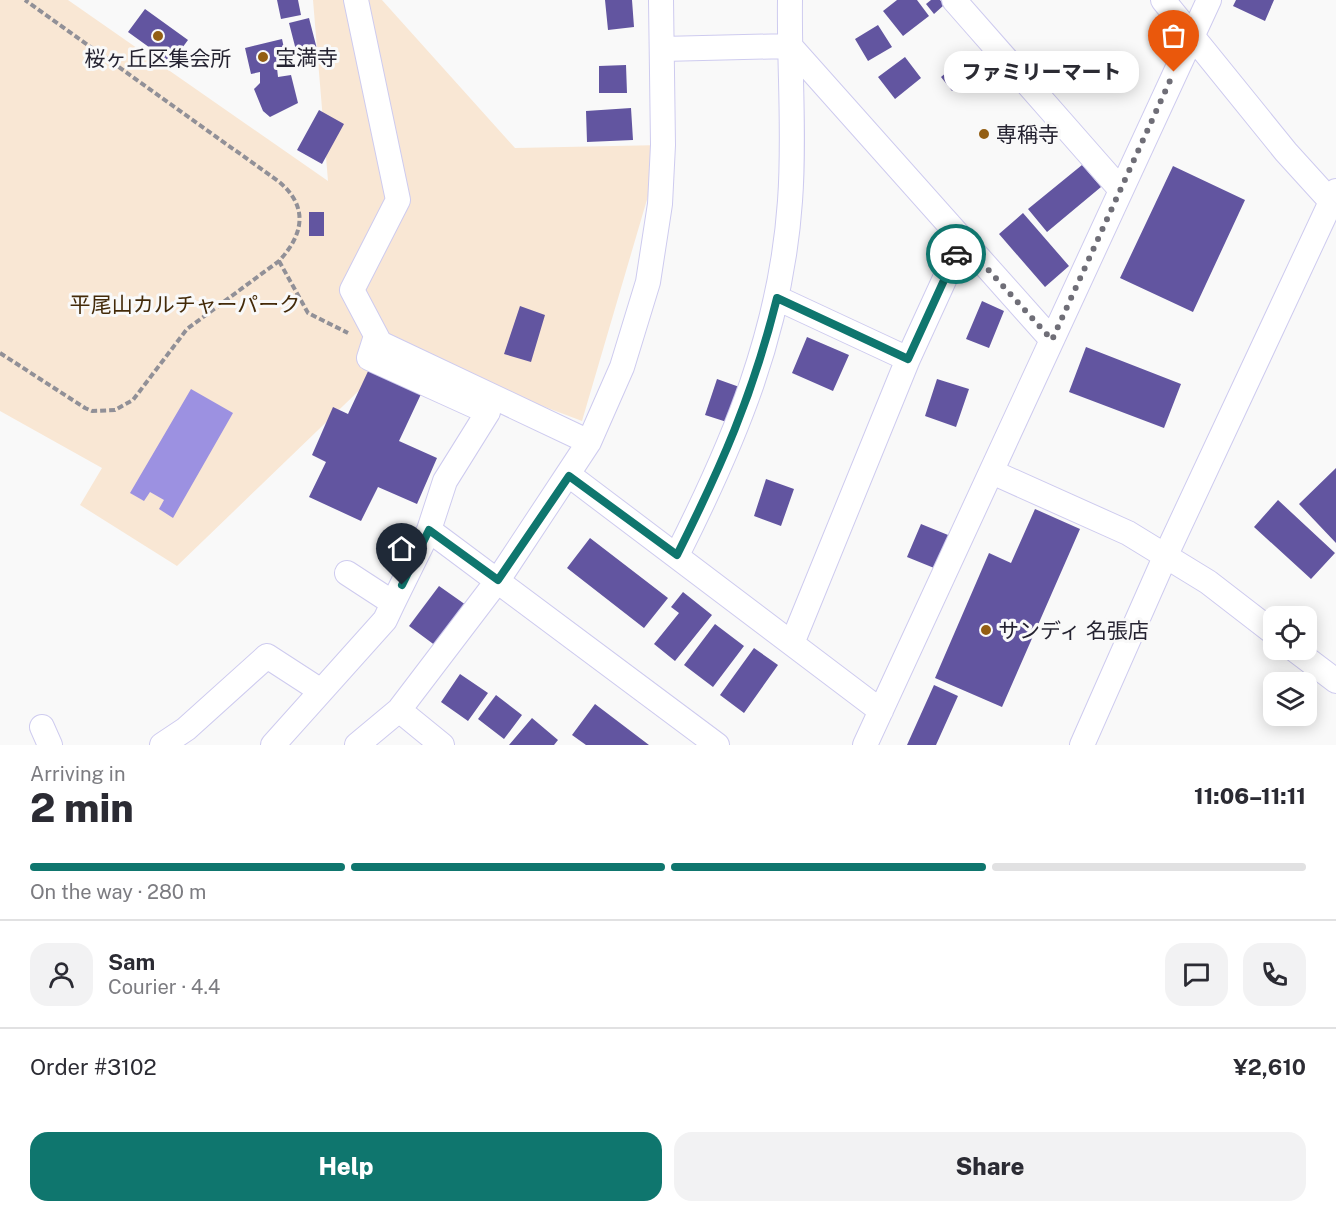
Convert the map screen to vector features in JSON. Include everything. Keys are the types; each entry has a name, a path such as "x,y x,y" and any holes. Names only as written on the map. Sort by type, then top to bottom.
{"street":[{"path":"356,0 398,200 352,290 375,341 589,442"},
{"path":"357,745 399,710 498,580 569,476 589,442 622,367 648,282 663,176 661,0"},
{"path":"677,555 725,457 747,403 777,298 790,202 793,137 790,0"},
{"path":"954,0 1121,190"},
{"path":"1082,745 1165,557 1334,200 1286,152 1163,0"},
{"path":"865,745 1209,0"},
{"path":"662,49 790,45"},
{"path":"790,45 1052,340"},
{"path":"793,641 908,359 962,241"},
{"path":"777,298 908,359"},
{"path":"273,745 385,620 429,530 445,481 489,412 369,358 375,341"},
{"path":"992,472 1128,533 1208,582 1263,624"},
{"path":"569,476 793,641 881,711"},
{"path":"429,530 717,745"},
{"path":"347,573 393,603"},
{"path":"162,745 186,729 267,657 321,691"},
{"path":"1308,660 1336,681"},
{"path":"399,710 442,745"}],"path":[{"path":"0,353 85,408 92,411 115,410 133,400 187,329 279,261 291,248 301,226 298,207 288,189 25,0"},
{"path":"279,261 308,313 375,341"}],"green space":[{"name":"平尾山カルチャーパーク","path":"0,0 68,0 328,181 313,0 382,0 515,148 663,145 582,421 399,352 177,566 80,505 102,468 0,411"}],"shaded area":[{"path":"191,389 233,413 173,518 159,509 164,500 150,492 144,501 130,493"}],"building":[{"path":"277,0 298,0 301,15 281,19"},
{"path":"605,0 632,0 634,27 608,30"},
{"path":"897,0 917,0 929,16 903,36 883,11"},
{"path":"931,0 940,0 944,5 934,14 926,4"},
{"path":"1236,0 1274,0 1265,21 1233,6"},
{"name":"桜ヶ丘区集会所","path":"145,9 188,40 171,63 128,32"},
{"path":"309,18 318,53 298,58 289,23"},
{"path":"878,25 892,47 868,61 855,39"},
{"path":"282,39 288,66 277,68 278,77 291,75 298,103 270,117 263,111 254,89 260,83 260,72 251,74 245,48"},
{"path":"905,57 921,78 895,99 878,77"},
{"path":"960,61 972,75 952,91 941,77"},
{"path":"626,65 627,93 599,93 599,66"},
{"path":"631,108 633,140 587,142 586,111"},
{"path":"319,110 344,124 322,164 297,150"},
{"path":"1082,165 1101,187 1047,232 1028,209"},
{"path":"1173,166 1245,200 1193,312 1120,278"},
{"path":"309,212 324,212 324,236 309,236"},
{"path":"1023,213 1069,266 1045,287 999,234"},
{"path":"982,301 1004,311 989,348 966,339"},
{"path":"520,306 545,315 531,362 504,354"},
{"path":"807,337 849,355 833,391 792,373"},
{"path":"1086,347 1181,384 1164,428 1069,392"},
{"path":"370,367 422,392 399,441 437,458 417,504 378,487 361,521 309,497 326,462 312,455 333,407 348,414"},
{"path":"717,379 745,389 733,424 705,415"},
{"path":"937,379 969,389 956,427 925,416"},
{"path":"1336,468 1336,543 1299,504"},
{"path":"766,479 794,489 781,526 754,516"},
{"path":"1278,500 1335,553 1311,579 1254,527"},
{"path":"1035,509 1080,529 1002,707 935,678 989,553 1011,563"},
{"path":"921,524 953,537 939,570 907,557"},
{"path":"590,538 668,598 644,628 567,568"},
{"path":"439,586 466,605 436,646 409,626"},
{"path":"683,592 712,615 675,661 654,644 679,613 671,607"},
{"path":"715,624 744,646 713,687 684,665"},
{"path":"754,648 778,665 744,713 720,695"},
{"path":"460,674 488,693 468,721 441,702"},
{"path":"934,685 958,696 936,745 907,745"},
{"path":"496,695 522,715 504,739 478,719"},
{"path":"595,704 649,745 586,745 572,735"},
{"path":"532,718 558,740 554,745 509,745"}],"way so far":[{"path":"956,254 962,241 1052,340 1174,72"}],"place":[{"name":"桜ヶ丘区集会所","path":"158,36"},
{"name":"宝満寺","path":"263,57"},
{"name":"ファミリーマート","path":"1174,72"},
{"name":"専稱寺","path":"984,134"},
{"name":"サンディ 名張店","path":"986,630"}],"route":[{"path":"402,585 429,530 498,580 569,476 677,555 722,464 747,403 760,365 777,298 908,359 956,254"}]}
